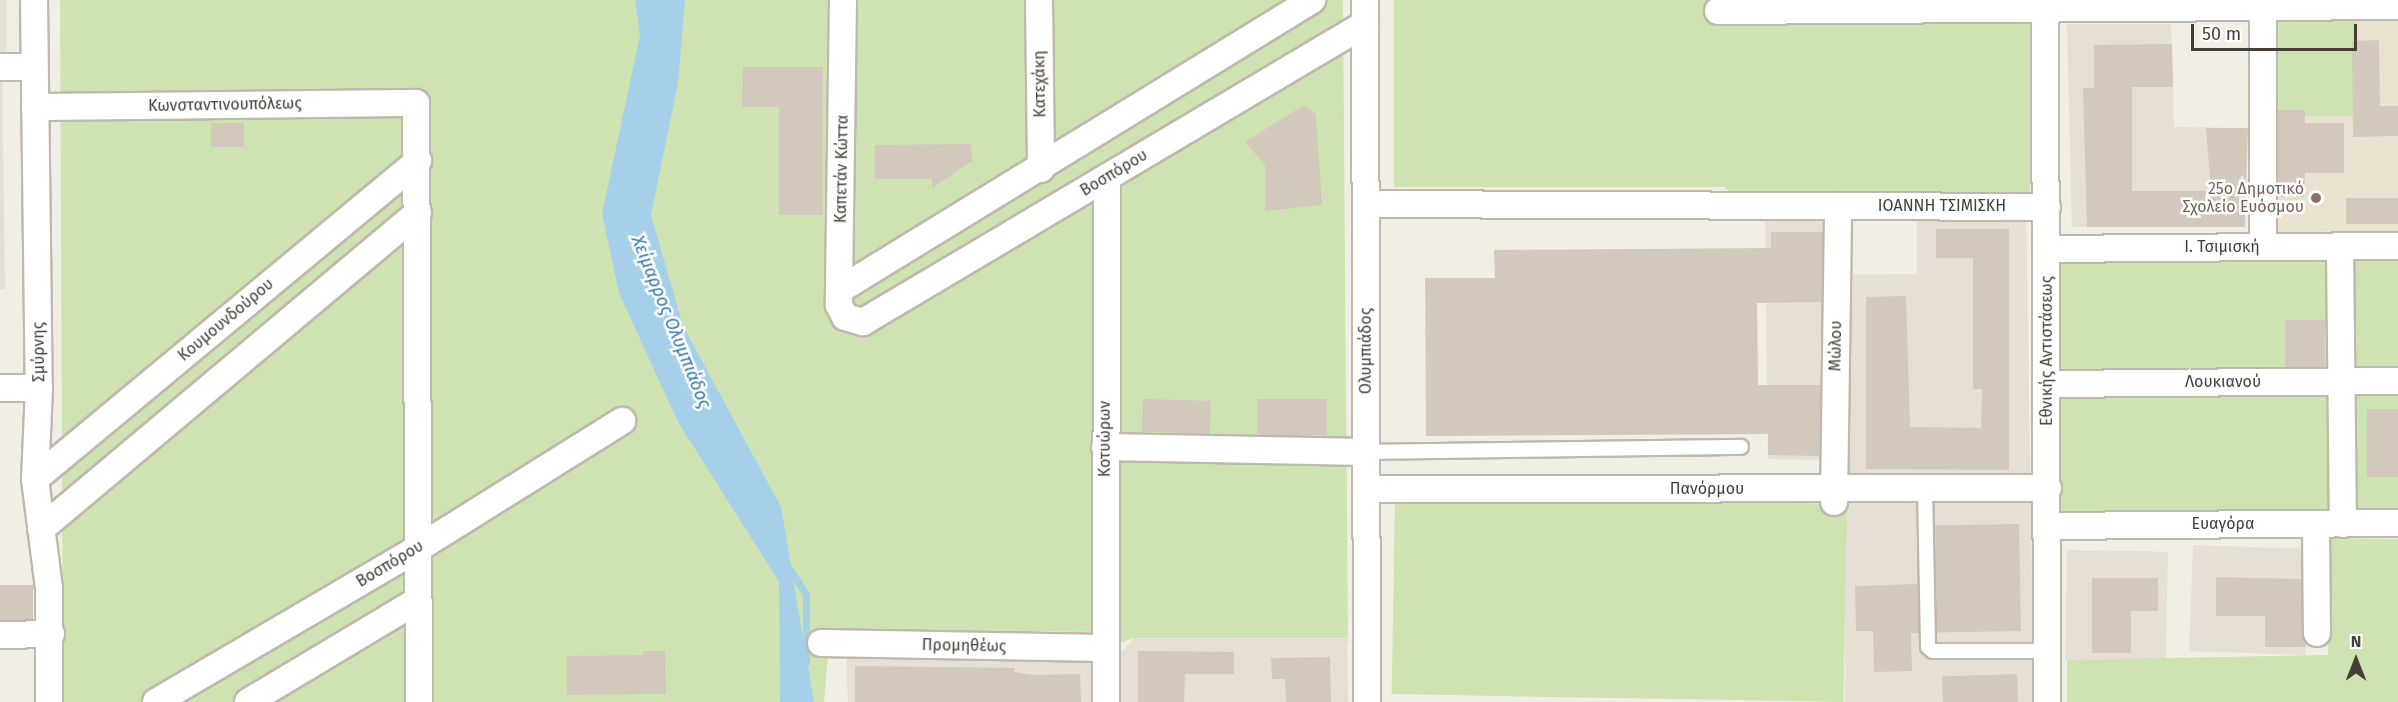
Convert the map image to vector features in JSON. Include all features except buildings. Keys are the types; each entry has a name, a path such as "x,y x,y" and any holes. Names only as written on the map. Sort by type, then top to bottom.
{"street":[{"name":"Σμύρνης","path":"34,0 39,388 35,479 51,634 49,702"},
{"name":"Καπετάν Κώττα","path":"843,0 842,314 863,322"},
{"name":"Κατεχάκη","path":"1039,0 1041,169"},
{"path":"841,289 1041,169 1312,0"},
{"path":"1718,11 2045,5 2398,6"},
{"name":"Εθνικής Αντιστάσεως","path":"2045,5 2047,702"},
{"path":"2263,7 2263,247"},
{"name":"Βοσπόρου","path":"863,322 1107,177 1365,12"},
{"name":"Ολυμπιάδος","path":"1365,12 1367,702"},
{"path":"0,67 34,67"},
{"name":"Κωνσταντινουπόλεως","path":"35,107 416,103 418,161"},
{"path":"418,161 415,602 419,702"},
{"name":"Κουμουνδούρου","path":"35,479 418,161"},
{"name":"Κοτυώρων","path":"1106,702 1107,177"},
{"name":"ΙΟΑΝΝΗ ΤΣΙΜΙΣΚΗ","path":"1365,204 2047,207"},
{"name":"Μώλου","path":"1834,487 1838,206"},
{"path":"41,529 418,213"},
{"path":"2340,246 2343,524"},
{"name":"Ι. Τσιμισκή","path":"2047,249 2398,246"},
{"name":"Λουκιανού","path":"2047,384 2398,381"},
{"path":"0,388 39,388"},
{"name":"Βοσπόρου","path":"156,702 417,549 622,421"},
{"path":"1105,447 1366,452"},
{"name":"Πανόρμου","path":"1366,489 2048,488"},
{"name":"Ευαγόρα","path":"2048,526 2398,523"},
{"path":"2316,524 2317,633"},
{"path":"248,702 415,602"},
{"path":"0,636 51,634"},
{"name":"Προμηθέως","path":"821,643 1106,648"}],"lane":[{"path":"1366,452 1741,447"},
{"path":"1925,488 1928,647 1933,651 2048,651"}],"shaded area":[{"path":"0,0 7,0 7,58 0,58"},
{"path":"2357,19 2398,19 2398,231 2275,232 2272,118 2359,116"},
{"path":"2067,24 2171,24 2174,127 2245,128 2245,227 2072,227"},
{"path":"0,80 2,80 5,289 0,289"},
{"path":"2026,213 2034,702 1845,702 1846,460 1768,459 1765,218 1825,217 1826,275 1917,274 1917,214"},
{"path":"2193,545 2309,549 2305,655 2189,651"},
{"path":"2067,550 2168,552 2166,662 2065,660"},
{"path":"1134,638 1347,638 1348,702 848,702 846,650 1123,651"}],"green space":[{"path":"60,0 1343,0 1348,645 1347,638 1134,638 1117,644 1117,632 830,630 824,702 63,702"},
{"path":"1394,0 2030,0 2030,198 1739,199 1724,187 1394,187"},
{"path":"2357,19 2359,116 2271,118 2269,21"},
{"path":"2061,258 2398,258 2398,511 2061,511"},
{"path":"1395,496 1847,504 1844,702 1392,694"},
{"path":"2330,538 2398,539 2398,702 2067,702 2067,660 2328,655"}],"water":[{"path":"635,0 685,0 678,83 651,215 683,326 781,507 814,702 780,702 779,582 678,422 619,293 602,214 640,35"}],"waterway":[{"name":"Χείμαρρος Ολυμπιάδος","path":"787,565 806,594 806,662"}],"place":[{"name":"25ο Δημοτικό Σχολείο Ευόσμου","path":"2316,198"}]}
